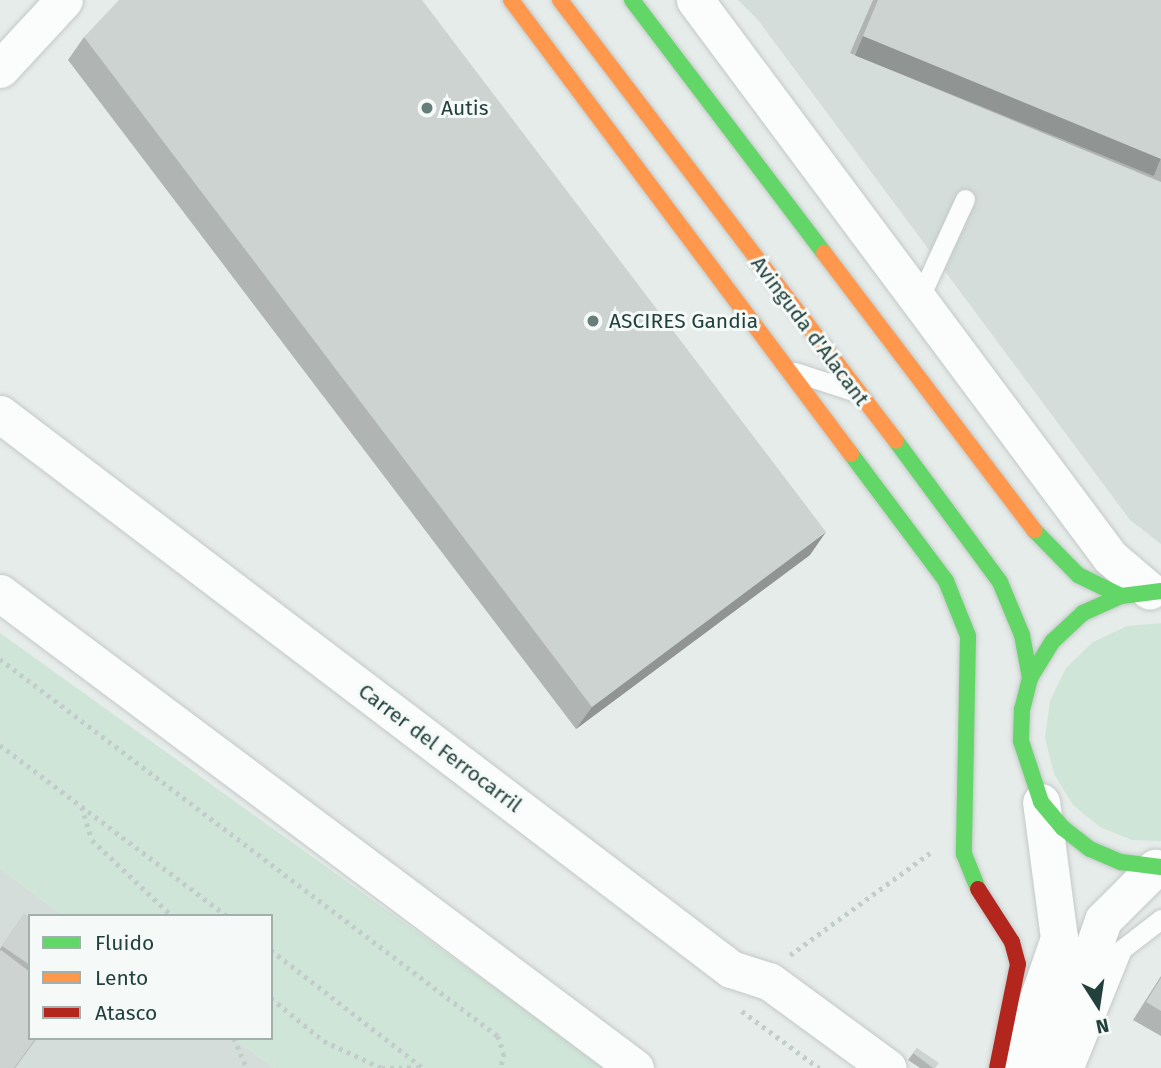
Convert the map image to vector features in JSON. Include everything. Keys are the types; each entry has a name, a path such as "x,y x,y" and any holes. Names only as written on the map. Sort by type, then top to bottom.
{"main road":[{"name":"Avinguda d'Alacant","path":"511,0 946,581 968,636 964,854 970,876 1012,942 1018,964 997,1068"},
{"name":"Avinguda d'Alacant","path":"560,0 1000,582 1022,635 1030,678"},
{"path":"632,0 1050,551 1078,575 1144,593"},
{"path":"1144,593 1083,613 1052,642 1030,678 1022,709 1021,741 1028,773 1041,802 1063,828 1090,849 1121,862 1158,867"}],"street":[{"path":"0,69 64,0"},
{"path":"695,0 1110,557 1144,593"},
{"name":"Carrer del Ferrocarril","path":"0,414 731,969 769,981 888,1068"},
{"path":"0,593 635,1068"},
{"path":"1014,1068 1059,938 1041,802"},
{"path":"1051,1068 1103,920 1158,867"}],"lane":[{"path":"919,299 965,199"},
{"path":"791,371 855,392"},
{"path":"1074,1068 1122,948 1161,919"}],"path":[{"path":"0,659 498,1036 503,1044 501,1068"},
{"path":"0,745 223,914"},
{"path":"81,806 92,840 171,914"},
{"path":"273,952 422,1068"},
{"path":"273,1000 324,1041 382,1068 422,1068"},
{"path":"235,1040 246,1066"}],"shaded area":[{"path":"738,0 1161,0 1161,544 1130,520 758,20"},
{"path":"0,869 61,914 28,914 28,1040 236,1040 274,1068 0,1068"}],"green space":[{"path":"1161,623 1161,841 1132,840 1100,827 1073,805 1054,774 1045,738 1050,701 1066,668 1093,642 1127,626"},
{"path":"0,633 607,1068 274,1068 236,1040 273,1040 273,914 61,914 0,869"}],"building":[{"path":"119,0 422,0 826,532 592,707 84,37"},
{"path":"878,0 1161,0 1161,159 863,36"},
{"path":"24,914 28,917 28,964 2,946"},
{"path":"0,951 28,970 28,1040 35,1040 14,1068 0,1068"},
{"path":"1161,978 1161,1011 1146,1002"},
{"path":"917,1048 939,1063 935,1068 913,1053"}],"traffic: fast":[{"path":"632,0 824,253"},
{"path":"896,441 1000,582 1022,635 1030,678"},
{"path":"851,454 946,581 968,636 964,854 978,889"},
{"path":"1034,530 1078,575 1121,596"},
{"path":"1161,591 1121,596 1083,613 1052,642 1030,678 1022,709 1021,741 1041,802 1063,828 1090,849 1121,862 1161,867"}],"traffic: slow":[{"path":"511,0 851,454"},
{"path":"560,0 896,441"},
{"path":"824,253 1034,530"}],"traffic: jam":[{"path":"978,889 1012,942 1018,964 997,1068"}],"place":[{"name":"Autis","path":"427,108"},
{"name":"ASCIRES Gandia","path":"593,321"}]}
